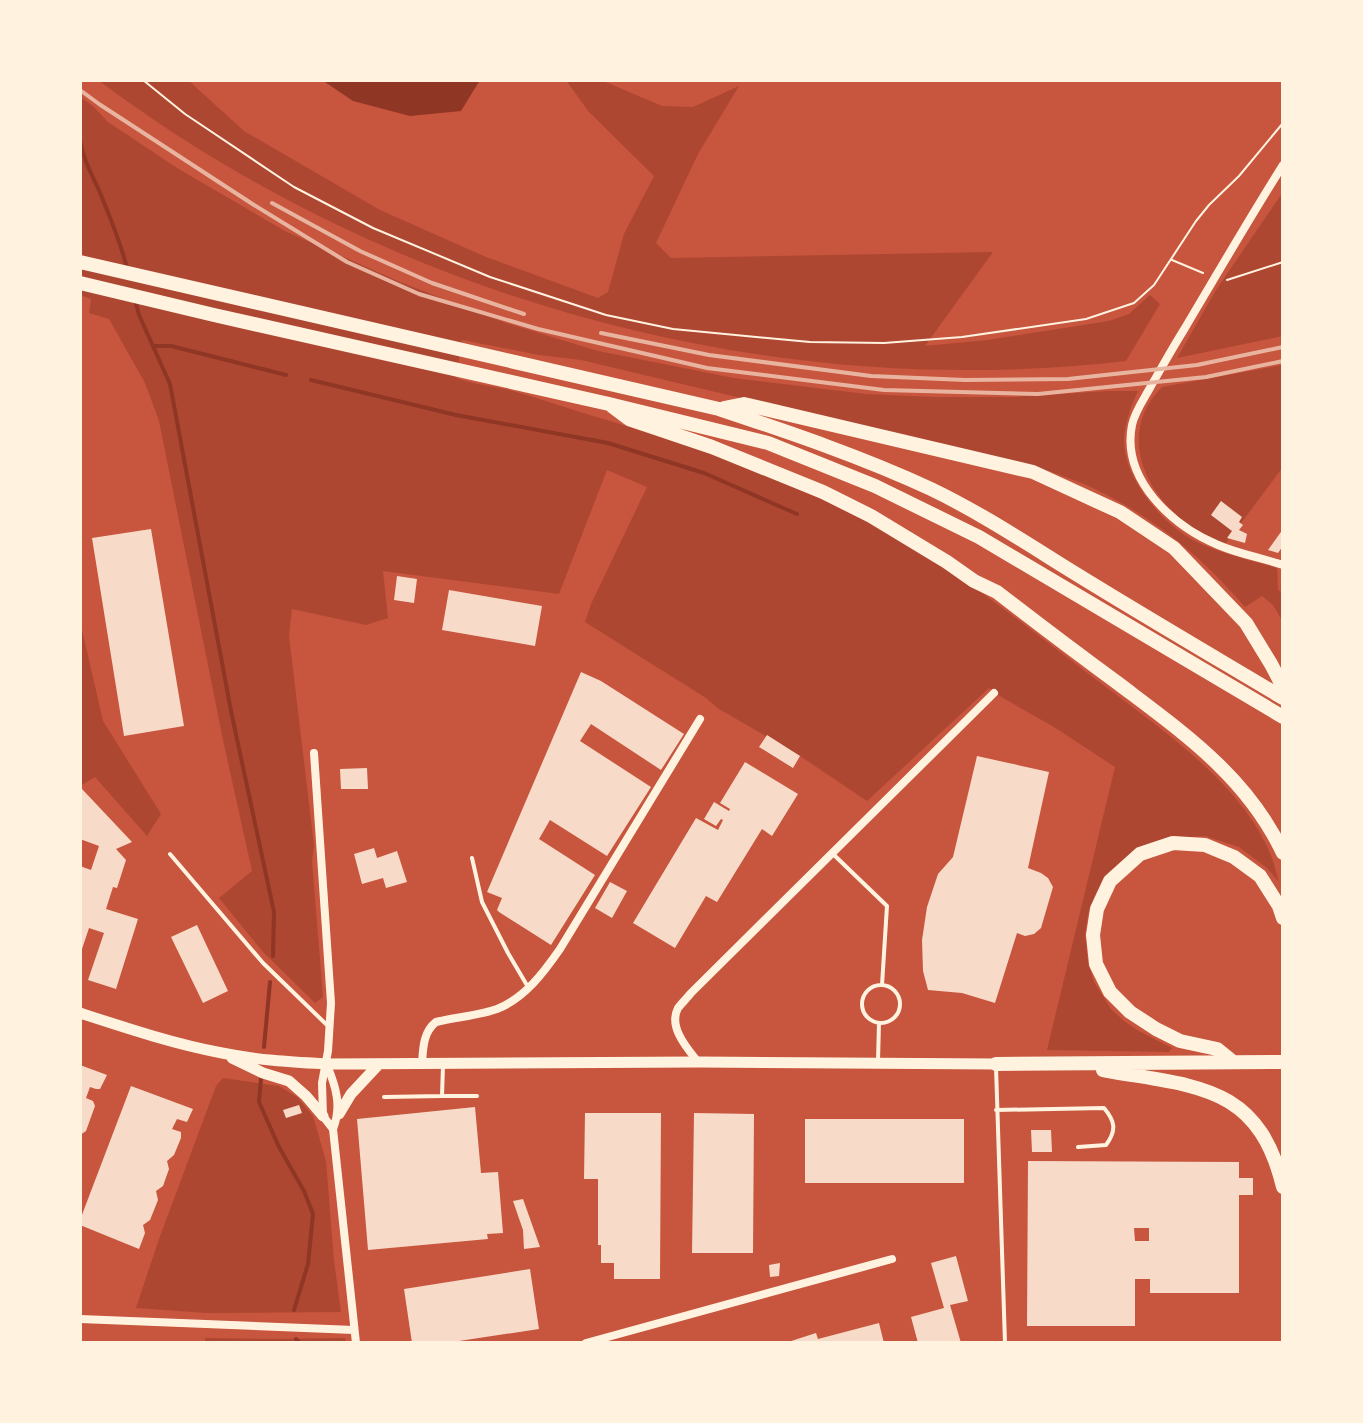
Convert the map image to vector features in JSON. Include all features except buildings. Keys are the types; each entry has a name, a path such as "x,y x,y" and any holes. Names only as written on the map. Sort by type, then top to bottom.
{"highway":[{"path":"80,262 719,409 801,436 932,490 997,524 1283,698"},
{"path":"80,283 768,443 875,486 979,537 1283,717"},
{"path":"609,404 629,419 712,447 823,492 871,516 974,581 997,592 1195,742 1233,779 1263,816 1283,853"},
{"path":"719,409 744,404 1033,472 1120,512 1174,548 1246,623 1283,687"},
{"path":"1233,1062 1217,1049 1180,1041 1156,1029 1130,1012 1110,992 1096,964 1093,935 1097,909 1110,881 1140,854 1173,843 1205,845 1234,857 1260,876 1283,918"},
{"path":"996,1064 1283,1062"},
{"path":"1071,1064 1199,1088 1227,1099 1248,1114 1263,1133 1277,1162 1283,1187"}],"main road":[{"path":"80,1013 220,1053 283,1062 996,1064"},
{"path":"220,1053 289,1081 323,1116"},
{"path":"339,1114 351,1094 379,1064"}],"street":[{"path":"1283,165 1145,397 1133,423 1131,448 1142,481 1160,506 1176,520 1220,546 1283,565"},
{"path":"698,1062 682,1041 677,1028 675,1017 678,1009 994,693"},
{"path":"422,1064 427,1033 436,1022 500,1008 540,977 700,719"},
{"path":"314,753 331,1003 322,1083 323,1116 333,1129"},
{"path":"326,1064 335,1084 339,1114 333,1129 356,1343"},
{"path":"586,1343 892,1259"},
{"path":"80,1319 354,1330"}],"lane":[{"path":"832,853 887,906 882,985"},
{"path":"170,854 263,963 330,1028"},
{"path":"472,858 486,912 528,987"},
{"path":"882,985 894,989 901,1005 896,1017 879,1023 867,1017 862,999 870,988 882,985"},
{"path":"878,1063 879,1023"},
{"path":"442,1096 443,1064"},
{"path":"996,1064 1005,1343"},
{"path":"384,1097 477,1096"},
{"path":"996,1110 1104,1108 1113,1118 1115,1128 1110,1139 1106,1145 1078,1147"}],"path":[{"path":"143,80 185,114 318,200 373,228 490,277 606,315 673,329 810,342 884,343 962,337 1086,319 1134,303 1154,285 1209,205 1239,176 1283,123"},
{"path":"1171,259 1204,274"},
{"path":"1226,280 1283,262"}],"shaded area":[{"path":"98,80 188,80 244,131 380,210 486,257 598,298 608,292 624,234 654,176 588,111 566,80 601,80 662,106 693,107 739,86 698,154 656,243 671,258 993,252 925,346 987,340 1109,321 1129,314 1150,295 1160,304 1126,361 990,370 854,365 719,348 586,318 456,276 331,222 211,156"},
{"path":"322,80 480,80 461,111 410,116 353,101"},
{"path":"80,97 108,122 177,168 285,231 400,282 506,323 598,351 734,378 866,394 1014,397 1138,391 1127,420 1124,444 1128,464 1141,490 1161,515 1195,541 1277,568 1278,590 1283,593 1283,622 1273,605 1262,596 1245,607 1194,555 1138,513 1090,486 1049,471 581,360 462,340 456,378 509,390 701,451 808,493 878,527 938,562 995,602 1199,761 1240,804 1257,828 1270,853 1279,882 1267,868 1239,847 1205,836 1174,838 1113,870 1097,891 1088,914 1085,935 1094,982 1111,1009 1137,1030 1172,1048 1169,1052 1047,1050 1115,767 989,688 867,801 585,622 647,487 607,470 559,594 383,571 388,618 366,625 292,609 289,636 314,845 312,861 323,997 315,1003 263,952 219,898 252,871 159,421 145,383 109,319 89,313 91,299 80,295"},
{"path":"1283,192 1283,336 1177,358 1216,290"},
{"path":"1283,365 1283,467 1226,543 1181,519 1163,501 1149,480 1141,457 1139,433 1146,409 1162,387"},
{"path":"80,621 103,721 161,814 147,836 95,777 80,786"},
{"path":"223,1078 279,1086 297,1097 313,1116 326,1161 341,1312 206,1313 136,1308 216,1086"},
{"path":"205,1338 345,1338 346,1343 205,1343"}],"waterway":[{"path":"80,140 127,268"},
{"path":"135,300 170,384 231,711 274,912 273,956"},
{"path":"153,346 171,346 286,375"},
{"path":"311,380 456,415 608,443 704,473 797,514"},
{"path":"264,1047 270,982"},
{"path":"261,1078 259,1102 313,1214 308,1264 294,1310"},
{"path":"296,1339 300,1343"}],"railway":[{"path":"80,90 254,205 347,262 419,294 538,329 707,368 884,390 1038,394 1206,377 1283,361"},
{"path":"272,203 360,251 432,283 524,314"},
{"path":"601,333 709,355 871,376 965,380 1068,379 1197,365 1283,347"}]}
